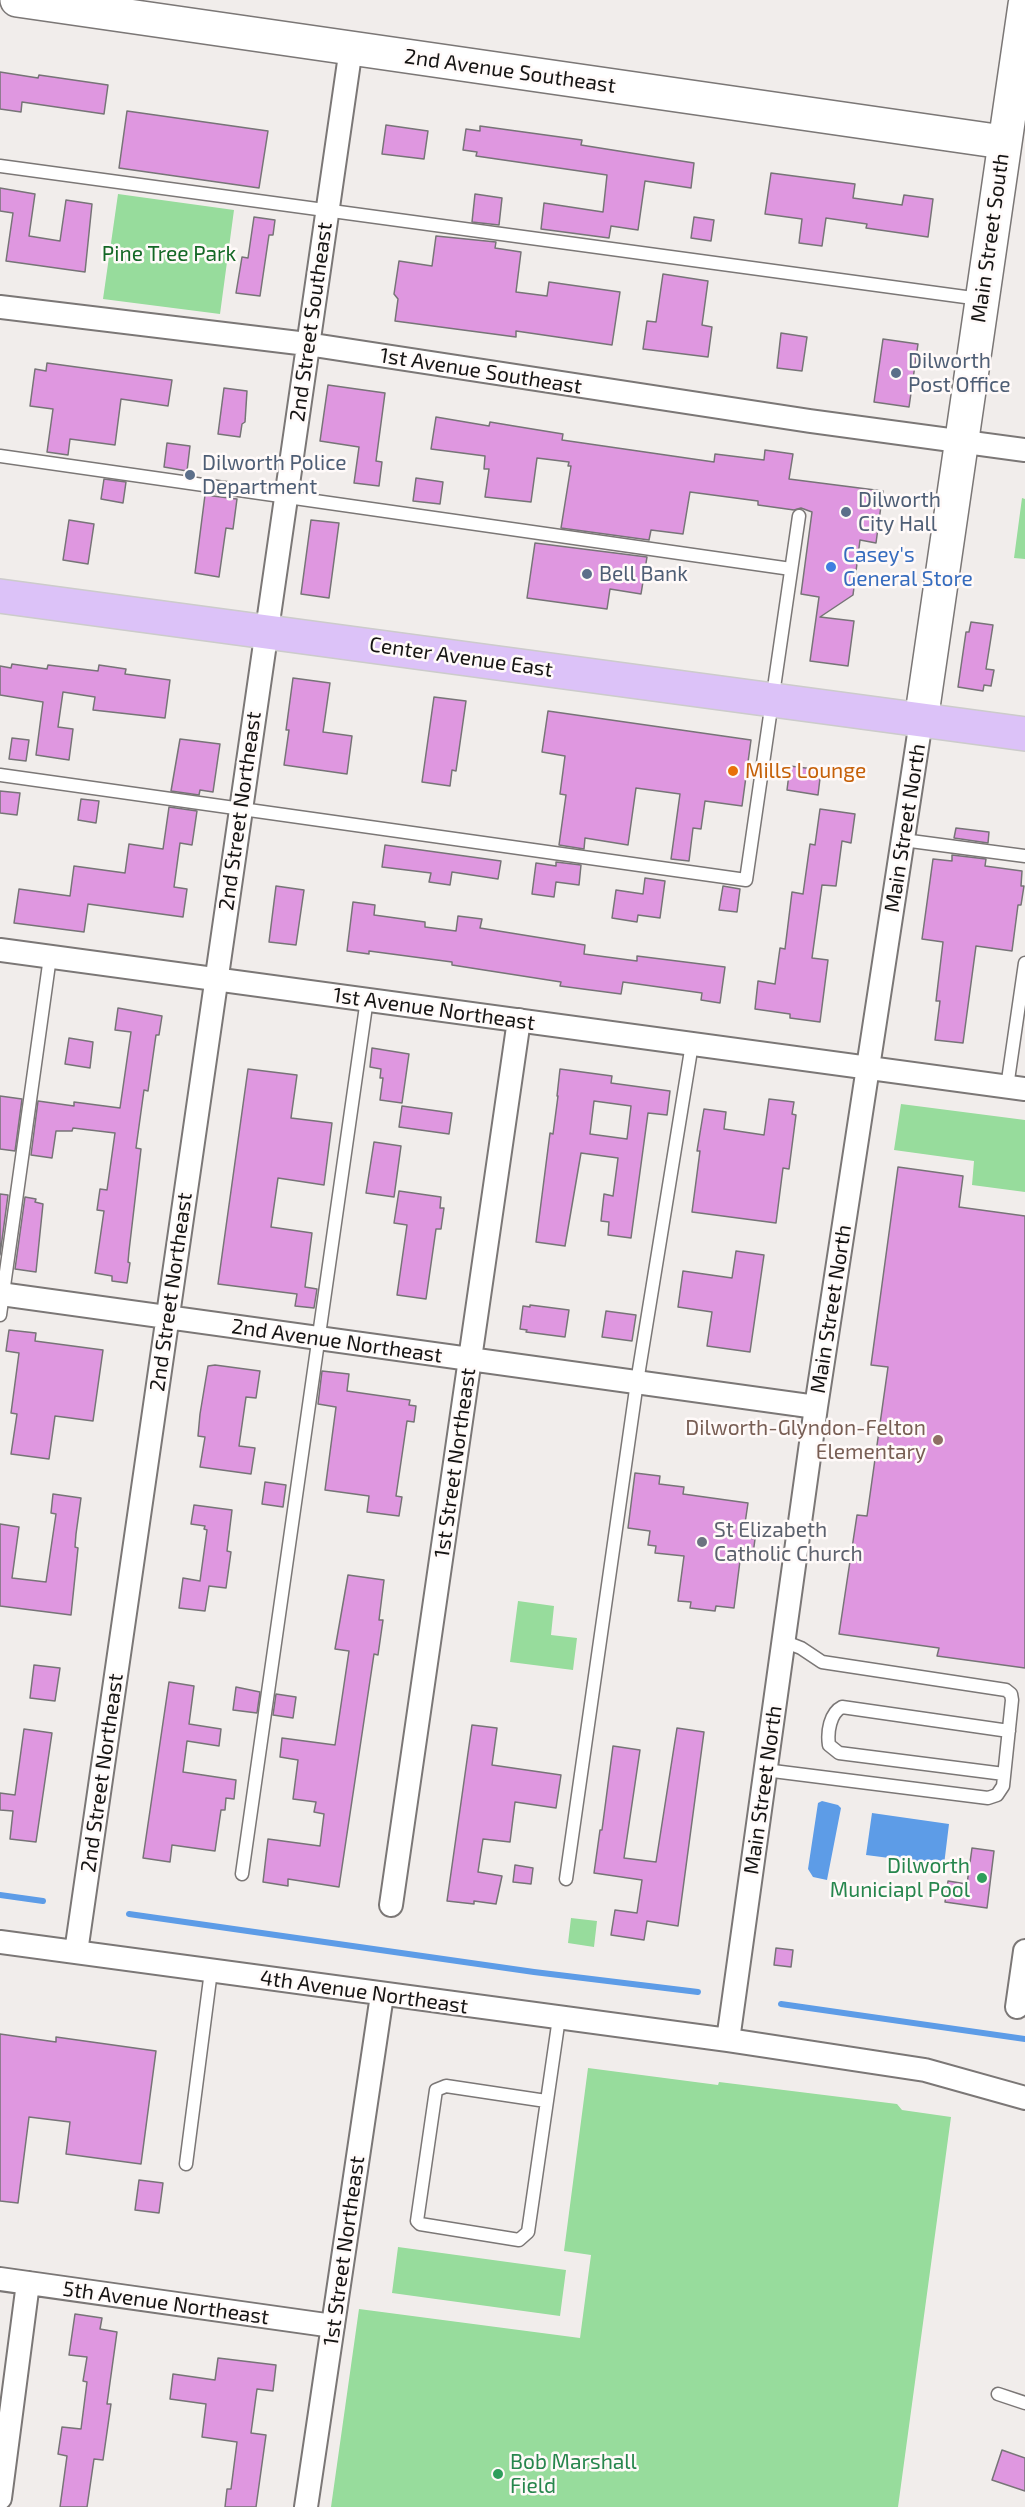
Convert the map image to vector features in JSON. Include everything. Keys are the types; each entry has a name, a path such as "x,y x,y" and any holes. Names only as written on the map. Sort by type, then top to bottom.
{"main road":[{"name":"Center Avenue East","path":"0,596 772,698 1025,734"}],"street":[{"name":"2nd Avenue Southeast","path":"17,0 1014,144"},
{"name":"Main Street South","path":"921,721 982,299 1014,144 1025,6"},
{"name":"2nd Street Southeast","path":"266,631 351,48"},
{"name":"1st Avenue Southeast","path":"0,307 307,344 810,421 1025,450"},
{"name":"2nd Street Northeast","path":"76,1952 266,631"},
{"name":"Main Street North","path":"728,2040 816,1407 921,721"},
{"name":"1st Avenue Northeast","path":"0,950 1016,1088"},
{"name":"1st Street Northeast","path":"392,1905 519,1020"},
{"name":"2nd Avenue Northeast","path":"1,1301 167,1317 816,1407"},
{"name":"4th Avenue Northeast","path":"0,1942 728,2040 925,2070 1025,2098"},
{"path":"1017,2007 1025,1951"},
{"name":"1st Street Northeast","path":"306,2507 382,1995"},
{"name":"5th Avenue Northeast","path":"0,2279 333,2326"},
{"path":"0,2498 28,2283"}],"lane":[{"path":"0,166 982,299"},
{"path":"0,456 791,569"},
{"path":"0,775 746,880 799,516"},
{"path":"903,840 1025,856"},
{"path":"1,1301 50,957"},
{"path":"1016,1088 1025,963"},
{"path":"242,1874 367,999"},
{"path":"566,1878 637,1382 692,1044"},
{"path":"765,1770 988,1798 997,1795 1003,1786 1012,1700 1011,1694 1006,1690 822,1662 801,1648 783,1641"},
{"path":"1004,1774 839,1753 829,1745 828,1741 832,1716 842,1707 1009,1731"},
{"path":"186,2164 211,1971"},
{"path":"546,2101 446,2086 435,2090 417,2221 420,2224 519,2240 528,2232 559,2018"},
{"path":"998,2394 1025,2403"}],"green space":[{"name":"Pine Tree Park","path":"118,194 234,210 220,314 103,299"},
{"path":"1022,498 1025,499 1025,559 1014,558"},
{"path":"901,1104 1025,1120 1025,1192 972,1185 974,1161 894,1150"},
{"path":"518,1601 554,1606 551,1635 577,1638 573,1670 510,1662"},
{"path":"571,1918 597,1921 594,1947 568,1943"},
{"path":"588,2068 718,2085 719,2082 897,2104 902,2110 951,2117 898,2507 331,2507 359,2309 580,2338 591,2255 564,2251"},
{"path":"398,2247 566,2270 560,2316 392,2293"}],"water":[{"path":"822,1801 841,1808 827,1880 813,1877 808,1869 818,1803"},
{"path":"872,1813 949,1824 944,1865 866,1855"}],"building":[{"path":"0,72 108,85 104,114 22,102 21,112 0,109"},
{"path":"127,111 268,131 259,188 119,168"},
{"path":"386,125 428,131 424,159 382,154"},
{"path":"480,126 582,140 581,145 694,163 691,188 645,181 638,230 611,226 609,238 541,229 544,203 603,212 607,175 476,156 477,152 463,150 466,129 480,131"},
{"path":"771,173 855,184 853,198 902,205 904,195 933,199 928,237 866,228 867,224 826,218 822,246 799,243 802,219 765,214"},
{"path":"0,188 35,194 29,236 60,241 66,200 92,204 85,272 6,261 13,213 0,211"},
{"path":"475,194 502,198 499,225 472,222"},
{"path":"254,217 275,220 273,235 269,235 260,296 236,293 242,257 248,258"},
{"path":"694,217 714,220 711,241 691,238"},
{"path":"436,236 496,242 495,248 521,252 516,292 547,296 549,282 620,292 612,345 516,331 516,337 395,321 398,299 394,294 399,261 432,266"},
{"path":"663,274 708,281 702,325 712,327 708,357 643,349 647,321 656,322"},
{"path":"781,333 807,337 802,371 777,368"},
{"name":"Dilworth Post Office","path":"883,339 918,344 909,407 874,402"},
{"path":"47,363 172,380 168,406 121,399 115,445 70,439 68,455 47,452 53,409 30,406 35,369 46,371"},
{"path":"328,385 385,393 376,461 382,462 379,486 354,483 359,447 320,441"},
{"path":"224,388 247,391 245,422 242,424 240,437 218,434"},
{"path":"436,417 489,426 490,422 563,434 562,440 714,462 715,454 764,460 765,450 793,454 789,479 883,491 876,543 860,540 853,595 820,617 854,621 848,666 810,661 819,597 801,594 812,512 801,508 794,510 758,505 758,501 690,492 683,534 651,530 649,540 561,528 571,466 568,466 569,462 537,458 531,502 485,497 489,469 484,469 485,456 431,449"},
{"path":"167,443 190,446 187,471 164,467"},
{"path":"416,478 443,482 440,504 413,501"},
{"path":"104,479 126,482 123,503 101,499"},
{"path":"205,495 237,499 233,529 226,528 219,577 195,573"},
{"path":"69,520 94,524 88,564 63,560"},
{"path":"311,520 339,523 329,598 301,594"},
{"name":"Bell Bank","path":"535,543 647,557 641,594 610,589 607,609 527,598"},
{"path":"971,622 993,625 986,669 994,670 991,686 984,685 983,691 958,687 966,632 969,632"},
{"path":"12,664 47,669 48,665 98,671 99,665 126,669 125,674 170,680 165,718 93,710 95,697 63,692 58,727 73,729 69,760 36,755 43,702 0,695 0,666 11,668"},
{"path":"293,678 330,683 323,732 352,736 347,774 284,765"},
{"path":"434,697 466,701 456,771 452,770 450,786 422,782"},
{"path":"548,711 751,740 742,806 705,801 701,829 693,828 689,861 671,859 680,794 636,788 628,845 585,838 584,849 559,845 566,795 560,794 565,756 542,752"},
{"path":"12,738 29,740 26,761 9,759"},
{"path":"180,739 220,744 213,792 200,790 199,795 171,791"},
{"path":"790,766 821,770 818,795 787,790"},
{"path":"0,791 20,793 17,815 0,813"},
{"path":"81,799 99,801 96,823 78,820"},
{"path":"169,807 197,811 192,845 180,843 174,887 187,889 183,917 88,904 84,932 14,923 19,889 70,896 74,866 125,873 129,844 163,849"},
{"path":"820,809 855,814 851,843 842,841 836,886 822,885 812,958 828,960 820,1022 790,1018 790,1014 755,1009 758,981 775,984 780,948 785,949 792,892 803,894 810,844 815,845"},
{"path":"956,828 989,832 988,843 954,838"},
{"path":"385,845 501,861 498,879 452,872 450,885 429,882 431,873 382,867"},
{"path":"952,855 986,859 985,866 1022,871 1021,886 1024,886 1021,905 1018,905 1012,951 976,946 963,1043 935,1040 940,1001 936,1001 943,942 922,939 933,859 952,861"},
{"path":"556,862 581,865 579,885 556,882 554,897 532,894 536,863 556,866"},
{"path":"645,878 665,881 660,918 638,915 637,922 612,918 616,890 643,894"},
{"path":"276,886 304,890 296,945 269,942"},
{"path":"723,886 740,889 737,912 719,910"},
{"path":"353,902 375,905 374,915 425,922 425,927 456,931 458,916 482,919 480,928 585,945 584,954 637,961 637,956 725,967 720,1003 701,1000 702,993 623,982 621,994 560,986 561,982 452,965 452,962 369,951 369,954 347,951"},
{"path":"118,1008 162,1016 159,1035 156,1035 148,1091 144,1090 136,1148 141,1149 127,1283 112,1281 112,1276 95,1273 104,1211 97,1210 100,1189 107,1190 115,1133 73,1128 72,1131 56,1131 52,1158 31,1155 38,1101 74,1106 74,1102 120,1108 131,1032 115,1030"},
{"path":"69,1038 93,1042 90,1068 65,1064"},
{"path":"372,1048 409,1054 402,1103 380,1100 383,1078 380,1078 381,1069 370,1067"},
{"path":"248,1069 297,1075 291,1118 332,1123 324,1185 278,1178 271,1227 312,1233 305,1287 317,1289 314,1308 295,1306 297,1294 218,1284"},
{"path":"560,1069 612,1076 611,1083 670,1091 667,1115 648,1113 631,1238 608,1235 609,1222 601,1221 604,1194 613,1196 618,1158 581,1153 565,1246 536,1242","holes":["594,1101 631,1106 627,1139 590,1134"]},
{"path":"0,1096 22,1099 15,1151 0,1149"},
{"path":"769,1099 794,1102 792,1114 796,1115 789,1169 783,1168 776,1223 692,1212 700,1151 697,1151 704,1109 726,1112 724,1129 764,1135"},
{"path":"402,1106 452,1113 449,1134 399,1127"},
{"path":"374,1142 401,1146 394,1197 366,1193"},
{"name":"Dilworth-Glyndon-Felton Elementary","path":"898,1167 963,1176 959,1207 1025,1216 1025,1668 937,1656 939,1648 839,1634 857,1515 867,1516 888,1367 871,1365"},
{"path":"399,1191 441,1197 440,1208 444,1208 441,1229 436,1229 426,1299 397,1295 407,1225 394,1223"},
{"path":"0,1194 8,1195 0,1255"},
{"path":"25,1197 36,1199 35,1202 43,1204 36,1272 15,1269"},
{"path":"736,1251 764,1255 750,1352 707,1346 712,1312 678,1307 683,1271 732,1278"},
{"path":"530,1305 569,1310 565,1337 526,1332 527,1330 520,1329 523,1306 530,1307"},
{"path":"606,1311 636,1315 632,1341 602,1337"},
{"path":"9,1330 36,1333 35,1341 103,1350 93,1421 55,1416 49,1459 11,1454 17,1414 11,1413 19,1353 6,1351"},
{"path":"208,1366 260,1371 256,1398 246,1397 239,1446 255,1448 251,1474 200,1467 205,1437 198,1436 200,1414"},
{"path":"322,1371 349,1374 347,1391 410,1400 409,1405 416,1406 414,1422 407,1421 396,1496 402,1497 399,1516 367,1512 369,1496 325,1490 336,1407 318,1404"},
{"name":"St Elizabeth Catholic Church","path":"635,1473 660,1476 659,1484 684,1487 683,1494 748,1503 743,1537 755,1539 753,1554 741,1553 734,1608 716,1606 715,1611 690,1608 691,1602 678,1601 684,1556 655,1553 656,1546 648,1545 650,1531 628,1528"},
{"path":"265,1482 286,1485 283,1507 262,1504"},
{"path":"53,1494 81,1498 76,1534 75,1547 78,1548 71,1615 0,1606 0,1524 19,1527 12,1578 46,1582 56,1514 51,1513"},
{"path":"194,1505 232,1510 227,1551 231,1552 226,1588 209,1586 205,1611 179,1608 183,1578 200,1581 207,1530 204,1529 205,1526 191,1524"},
{"path":"348,1575 384,1580 379,1620 383,1620 378,1655 374,1654 339,1887 288,1879 288,1886 263,1882 268,1839 320,1846 324,1814 314,1812 316,1802 293,1799 298,1760 280,1757 282,1738 335,1745 349,1651 335,1649"},
{"path":"34,1665 60,1668 55,1701 30,1698"},
{"path":"169,1682 194,1686 189,1724 221,1729 219,1746 187,1741 183,1772 236,1780 234,1799 226,1798 225,1810 221,1810 215,1851 172,1845 170,1862 143,1858"},
{"path":"236,1687 260,1692 257,1713 233,1710"},
{"path":"276,1694 296,1697 293,1718 273,1715"},
{"path":"472,1725 497,1728 492,1765 561,1775 556,1808 515,1802 510,1842 483,1839 478,1872 502,1876 496,1904 447,1901"},
{"path":"677,1728 704,1732 678,1926 647,1921 644,1940 611,1935 615,1910 637,1913 642,1880 594,1873 613,1746 640,1750 624,1858 656,1862"},
{"path":"24,1729 52,1733 36,1842 10,1839 13,1811 0,1810 0,1793 15,1795"},
{"name":"Dilworth Municiapl Pool","path":"972,1848 994,1851 987,1908 945,1902 948,1881 967,1884"},
{"path":"515,1865 533,1868 531,1884 513,1882"},
{"path":"776,1948 793,1950 791,1967 774,1965"},
{"path":"0,2034 56,2042 56,2037 156,2051 141,2164 66,2154 70,2122 29,2117 18,2203 0,2201"},
{"path":"139,2180 163,2183 159,2213 135,2210"},
{"path":"75,2314 102,2318 100,2329 117,2332 107,2404 111,2404 103,2460 94,2459 87,2507 60,2507 67,2456 58,2454 62,2427 81,2429 87,2382 83,2381 87,2357 69,2355"},
{"path":"218,2358 276,2365 273,2391 257,2389 251,2433 266,2435 256,2507 225,2507 227,2489 231,2489 237,2442 202,2437 206,2404 170,2399 173,2374 215,2380"},
{"path":"1002,2450 1025,2458 1025,2491 992,2480"}],"waterway":[{"path":"0,1895 43,1901"},
{"path":"129,1914 534,1972 698,1992"},
{"path":"781,2004 1025,2039"}],"place":[{"name":"Dilworth Post Office","path":"896,373"},
{"name":"Dilworth Police Department","path":"190,475"},
{"name":"Dilworth City Hall","path":"846,512"},
{"name":"Casey's General Store","path":"831,567"},
{"name":"Bell Bank","path":"587,574"},
{"name":"Mills Lounge","path":"733,771"},
{"name":"Dilworth-Glyndon-Felton Elementary","path":"938,1440"},
{"name":"St Elizabeth Catholic Church","path":"702,1542"},
{"name":"Dilworth Municiapl Pool","path":"982,1878"},
{"name":"Bob Marshall Field","path":"498,2474"}]}
